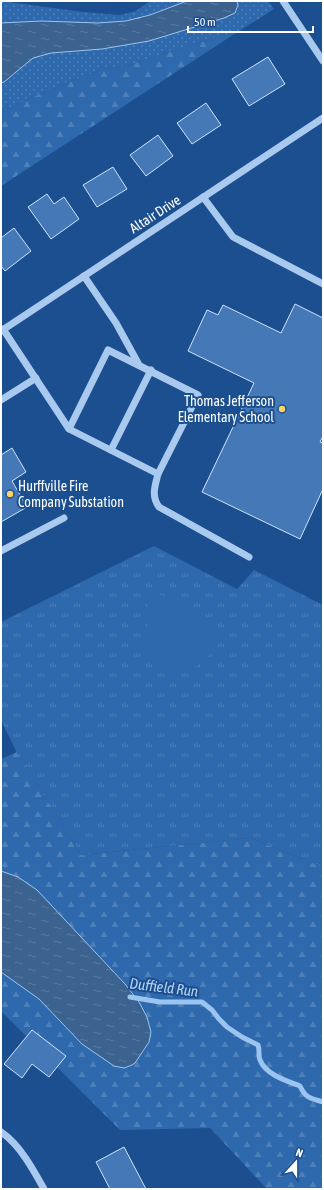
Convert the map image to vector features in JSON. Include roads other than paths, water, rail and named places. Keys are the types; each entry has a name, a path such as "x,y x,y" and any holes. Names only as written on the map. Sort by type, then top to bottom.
{"street":[{"path":"283,1 323,61"},
{"name":"Altair Drive","path":"2,330 323,118"},
{"path":"203,197 233,237 323,284"},
{"path":"84,276 116,323 138,364"},
{"path":"2,330 36,378 69,429 158,474"},
{"path":"69,429 108,350 151,370 198,395 158,474 154,490 154,500 159,507 249,557"},
{"path":"111,450 151,370"},
{"path":"1,400 36,378"},
{"path":"1,551 64,518"},
{"path":"1,1132 15,1145 33,1168 44,1189"}],"water":[{"path":"187,1 237,1 238,5 235,13 224,18 149,41 102,49 51,53 33,58 1,83 1,23 41,21 98,23 126,21 150,15"},
{"path":"1,871 18,877 37,890 125,984 139,1002 147,1017 151,1032 149,1042 135,1063 124,1068 114,1066 82,1044 39,999 1,972"}],"waterway":[{"name":"Duffield Run","path":"130,997 160,1002 202,1002 212,1010 227,1027 258,1045 259,1058 267,1070 283,1080 300,1086 307,1096 323,1102"}],"place":[{"name":"Thomas Jefferson Elementary School","path":"282,409"},
{"name":"Hurffville Fire Company Substation","path":"10,494"}]}
